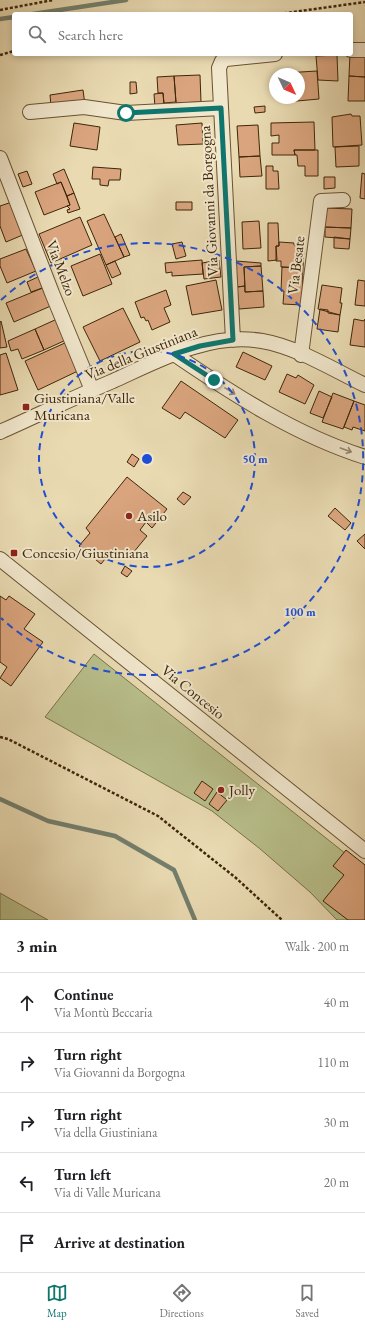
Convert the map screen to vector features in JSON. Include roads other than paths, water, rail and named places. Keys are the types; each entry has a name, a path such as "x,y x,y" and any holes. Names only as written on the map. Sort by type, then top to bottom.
{"street":[{"path":"353,50 365,50"},
{"name":"Via Giovanni da Borgogna","path":"233,340 219,71 222,61 233,57 247,56"},
{"path":"30,112 84,107 94,107 120,113 221,108"},
{"name":"Via Melzo","path":"0,158 52,293 92,390"},
{"name":"Via Besate","path":"301,355 320,201 344,200"},
{"name":"Via della Giustiniana","path":"0,432 174,354 200,346 233,340 268,342 301,355 365,385"},
{"path":"174,354 242,398 302,432 326,443 365,457"},
{"name":"Via Concesio","path":"0,559 365,851"}],"waterway":[{"path":"46,12 126,0"},
{"path":"0,19 12,17"},
{"path":"0,799 48,821 115,836 174,870 195,920"}],"place":[{"name":"Giustiniana/Valle Muricana","path":"26,407"},
{"name":"Asilo","path":"129,516"},
{"name":"Concesio/Giustiniana","path":"14,553"},
{"name":"Jolly","path":"221,790"}]}
